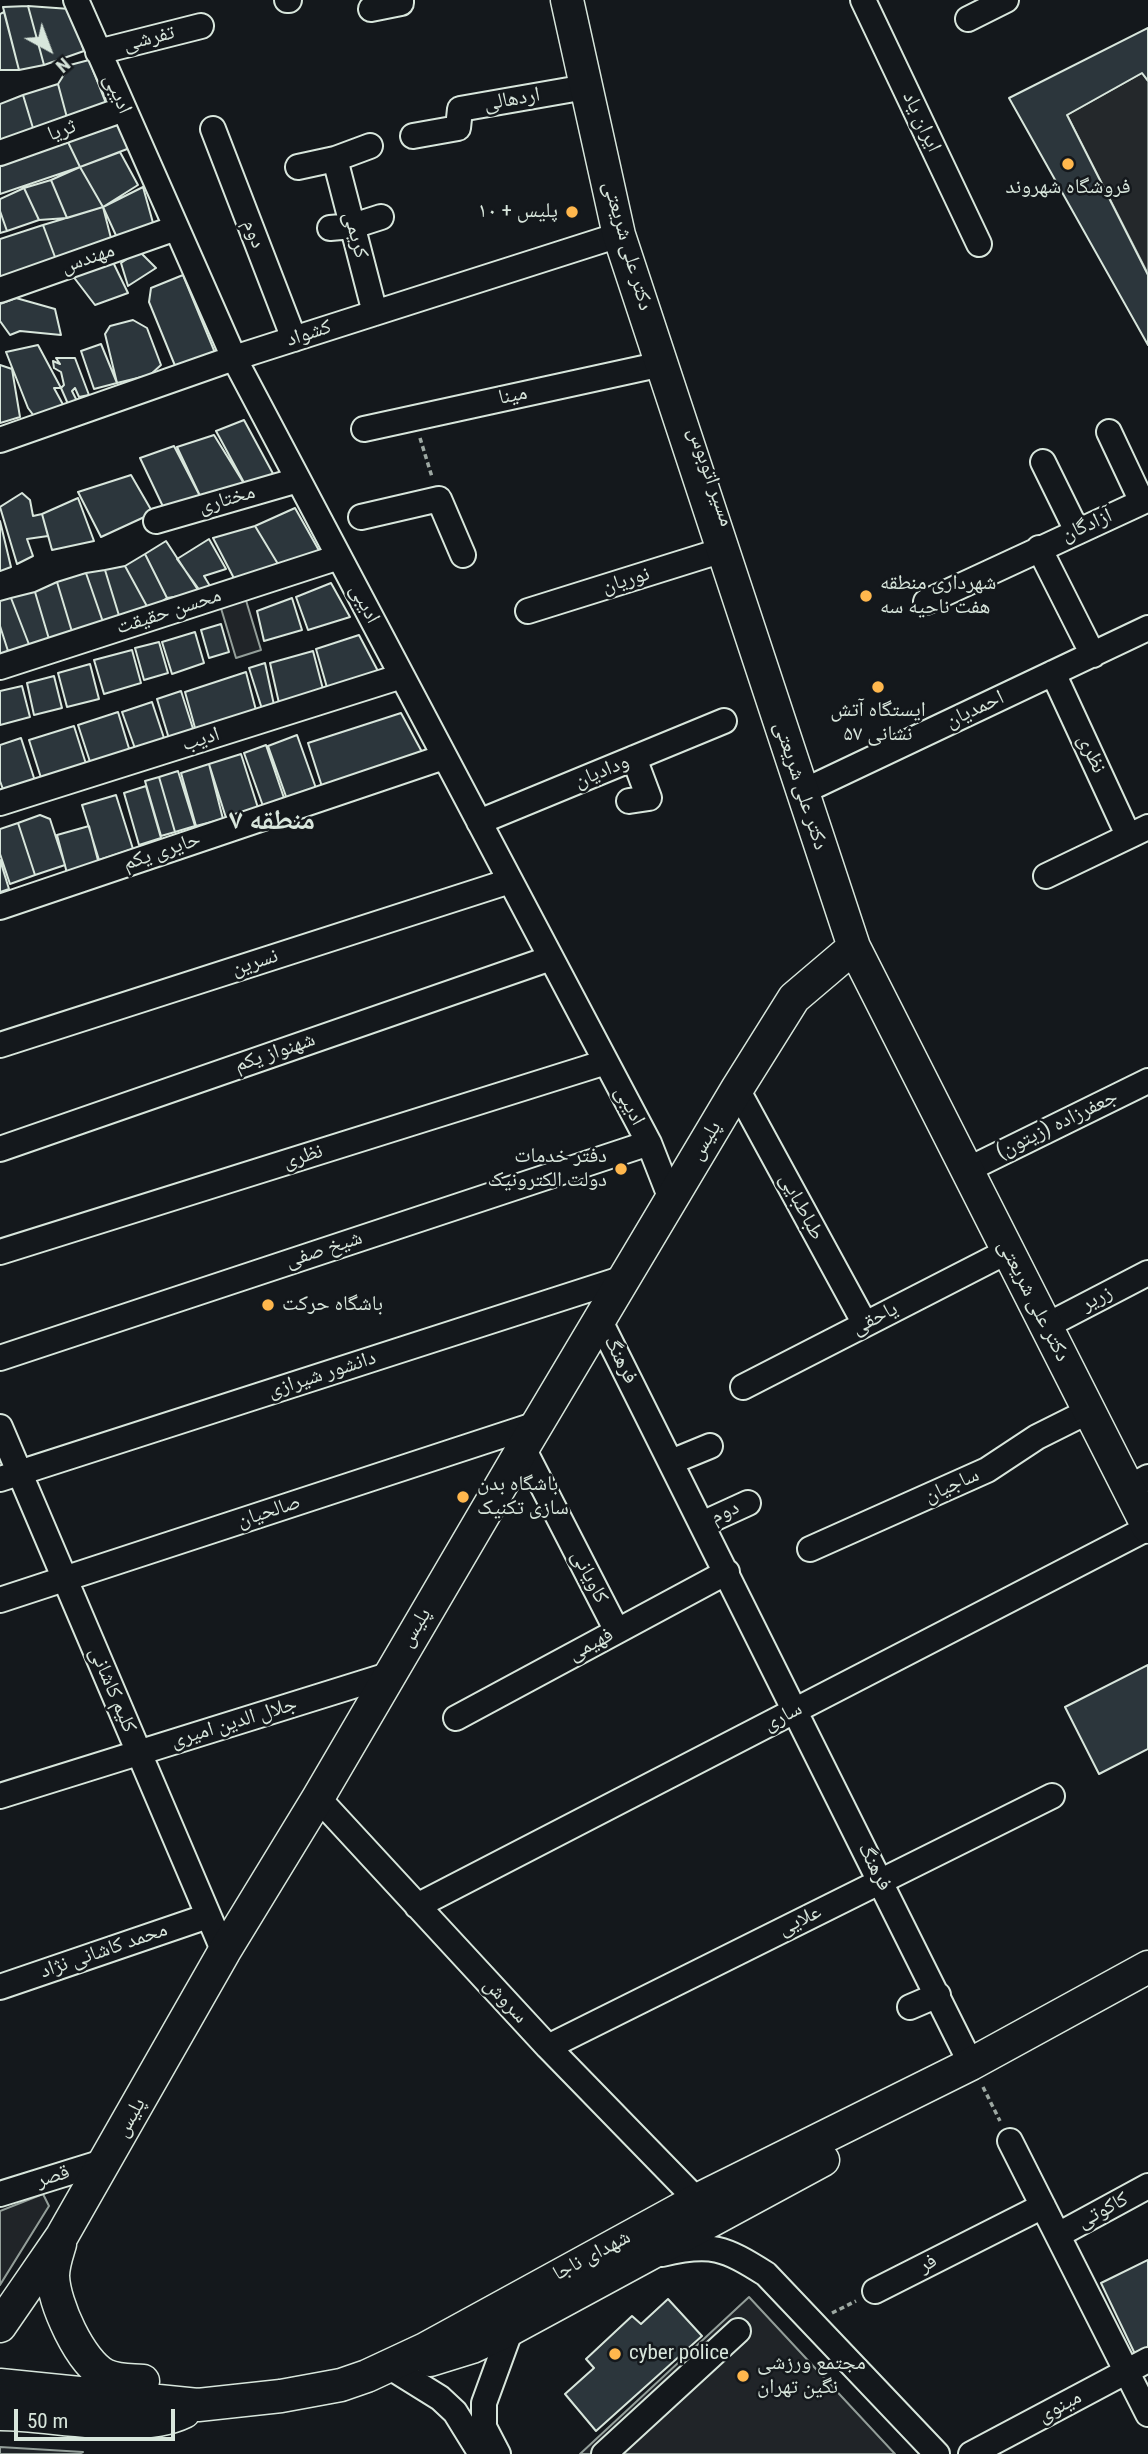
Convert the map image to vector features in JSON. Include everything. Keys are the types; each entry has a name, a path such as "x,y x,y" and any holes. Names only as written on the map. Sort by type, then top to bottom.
{"main road":[{"name":"دکتر علی شریعتی","path":"567,0 620,235 723,550 809,789 854,947 1089,1411 1138,1483 1148,1527"},
{"name":"پلیس","path":"0,2326 62,2236 224,1952 318,1798 388,1675 737,1089 794,998 854,947"},
{"name":"شهدای ناجا","path":"0,2385 198,2405 281,2396 341,2385 381,2373 696,2200 971,2064 1148,1967"},
{"path":"381,2373 472,2347 511,2329 852,2144 942,2077"},
{"path":"62,2236 53,2275 55,2288 62,2312 74,2337 91,2362 111,2378 170,2387 198,2405"},
{"path":"0,2414 105,2423 139,2422 177,2415 198,2405"}],"street":[{"name":"ادیبی","path":"76,0 234,358 649,1143 671,1199"},
{"path":"371,9 401,3 401,0"},
{"name":"مسیر اتوبوس","path":"578,0 629,234 809,789"},
{"name":"ایران یاد","path":"863,0 979,244"},
{"path":"968,19 1006,0"},
{"name":"تفرشی","path":"98,52 201,26"},
{"name":"اردهالی","path":"413,136 458,128 460,109 586,86"},
{"name":"ثریا","path":"0,153 124,109"},
{"name":"دوم","path":"213,129 294,339"},
{"path":"298,167 335,159 370,146"},
{"name":"کریمی","path":"335,159 342,227 375,313"},
{"path":"342,227 381,217"},
{"name":"مهندس","path":"0,290 176,228"},
{"name":"کشواد","path":"0,440 234,358 620,235"},
{"name":"مینا","path":"364,429 662,364"},
{"name":"آزادگان","path":"926,603 1142,502 1109,432"},
{"path":"1043,462 1077,531"},
{"name":"مختاری","path":"156,520 298,480"},
{"path":"361,517 439,499 463,555"},
{"name":"آزادگان","path":"1039,548 1093,654"},
{"name":"نوریان","path":"528,611 723,550"},
{"name":"محسن حقیقت","path":"0,667 339,557"},
{"name":"احمدیان","path":"809,789 1148,628"},
{"name":"نظری","path":"1053,673 1138,831"},
{"name":"ادیب","path":"0,803 401,676"},
{"name":"ودادیان","path":"479,822 724,721"},
{"name":"حایری یکم","path":"0,907 444,757"},
{"path":"629,801 649,798 634,758"},
{"path":"1046,876 1138,831"},
{"name":"نسرین","path":"0,1045 510,881"},
{"name":"شهنواز یکم","path":"0,1149 551,958"},
{"name":"نظری","path":"0,1252 606,1062"},
{"name":"جعفرزاده (زیتون)","path":"967,1170 1148,1081"},
{"name":"طباطبایی","path":"737,1089 865,1324"},
{"name":"شیخ صفی","path":"0,1358 649,1143"},
{"name":"یاحقی","path":"743,1387 1008,1251"},
{"name":"زریر","path":"1046,1326 1148,1273"},
{"name":"دانشور شیرازی","path":"10,1475 624,1278"},
{"name":"فرهنگ","path":"599,1319 971,2064"},
{"name":"ساجیان","path":"810,1549 987,1470 1037,1437 1089,1411"},
{"name":"کلیم کاشانی","path":"0,1427 10,1475 65,1579 224,1952"},
{"name":"صالحیان","path":"0,1600 530,1436"},
{"name":"کاویانی","path":"530,1436 617,1631"},
{"path":"671,1462 710,1446"},
{"name":"دوم","path":"702,1524 748,1503"},
{"name":"ساری","path":"417,1906 1148,1527"},
{"name":"فهیمی","path":"456,1718 726,1572"},
{"name":"جلال الدین امیری","path":"0,1796 388,1675"},
{"name":"علایی","path":"548,2047 1052,1796"},
{"name":"سروش","path":"318,1798 548,2047 696,2200"},
{"name":"محمد کاشانی نژاد","path":"0,1987 208,1916"},
{"path":"910,2007 938,1994"},
{"path":"1010,2141 1058,2235 1137,2365 1148,2414"},
{"name":"قصر","path":"0,2194 106,2161"},
{"name":"کاکوتی","path":"1058,2235 1148,2186"},
{"name":"فر","path":"875,2291 1043,2206"},
{"path":"642,2258 689,2248 713,2248 729,2252 766,2274 937,2454"},
{"path":"498,2454 484,2427 484,2403 511,2329"},
{"path":"604,2454 738,2331"},
{"name":"مینوی","path":"971,2454 1137,2365"},
{"path":"381,2373 440,2398 455,2412 481,2454"}],"path":[{"path":"413,418 439,499"},
{"path":"971,2064 1010,2141"},
{"path":"814,2322 875,2291"}],"shaded area":[{"path":"1142,73 1148,81 1148,274 1067,115"},
{"path":"245,597 261,650 236,658 220,605"},
{"path":"43,2194 49,2206 0,2285 0,2211"},
{"name":"مجتمع ورزشی نگین تهران","path":"749,2297 895,2454 580,2454"},
{"path":"0,2447 83,2452 0,2454"}],"building":[{"path":"28,6 70,9 84,51 44,65"},
{"path":"28,6 44,65 19,70 3,7"},
{"path":"4,12 19,70 0,70 0,14"},
{"name":"فروشگاه شهروند","path":"1148,28 1148,81 1142,73 1067,115 1148,275 1148,345 1009,98"},
{"path":"89,60 109,111 69,125 58,84 70,65"},
{"path":"58,84 69,125 36,138 23,95"},
{"path":"23,95 36,138 0,141 0,104"},
{"path":"123,116 135,146 80,167 66,138"},
{"path":"66,138 80,167 0,194 0,160"},
{"path":"120,152 138,185 103,207 80,167"},
{"path":"80,167 103,207 67,218 51,180"},
{"path":"51,180 67,218 39,220 24,188"},
{"path":"143,187 155,230 119,242 103,207"},
{"path":"24,188 39,220 7,231 0,211 0,199"},
{"path":"103,207 112,242 58,265 43,225"},
{"path":"0,211 7,231 0,233"},
{"path":"43,225 58,265 0,284 0,239"},
{"path":"139,251 156,268 128,286 121,263"},
{"path":"111,258 128,293 95,305 69,271"},
{"path":"183,275 218,360 178,373 149,302 151,288"},
{"path":"16,298 55,309 61,335 20,331 10,335 0,321 0,304"},
{"path":"133,320 147,328 161,365 150,375 117,383 105,334 110,326"},
{"path":"101,344 117,383 94,389 81,351"},
{"path":"38,345 61,388 54,388 66,410 37,420 28,408 6,352"},
{"path":"56,358 75,358 89,395 79,397 75,388 72,391 78,403 68,404 61,388 64,385 61,372 54,368 53,361 60,364"},
{"path":"0,365 12,369 20,417 0,423"},
{"path":"244,420 277,481 248,490 216,431"},
{"path":"214,435 248,490 202,500 177,447"},
{"path":"174,446 202,500 167,515 140,458"},
{"path":"131,475 153,513 101,537 78,492"},
{"path":"22,493 30,500 33,516 42,514 48,536 27,539 33,556 17,564 0,507"},
{"path":"78,498 94,541 52,550 42,514"},
{"path":"295,508 321,554 281,569 255,526"},
{"path":"0,521 11,567 0,571"},
{"path":"255,526 281,569 238,586 213,538"},
{"path":"209,539 226,569 204,576 213,591 203,595 177,559"},
{"path":"166,541 200,593 167,598 145,554"},
{"path":"145,554 167,598 149,610 125,566"},
{"path":"125,566 149,610 121,622 105,570"},
{"path":"105,570 121,622 103,622 86,573"},
{"path":"86,573 103,622 73,635 57,582"},
{"path":"57,582 73,635 49,639 35,592"},
{"path":"331,583 350,617 308,630 296,597"},
{"path":"35,592 49,639 30,647 11,598"},
{"path":"11,598 30,647 8,651 0,626 0,601"},
{"path":"292,598 302,630 264,641 257,611"},
{"path":"221,624 229,652 209,658 201,630"},
{"path":"0,626 8,651 0,655"},
{"path":"195,632 204,663 172,674 162,642"},
{"path":"359,635 379,673 328,691 316,649"},
{"path":"159,642 168,673 144,680 135,648"},
{"path":"132,650 141,683 104,694 94,660"},
{"path":"313,651 324,693 279,703 270,663"},
{"path":"265,663 274,705 262,709 249,668"},
{"path":"90,664 99,699 67,707 58,673"},
{"path":"246,672 257,714 197,735 185,692"},
{"path":"54,676 62,708 34,715 27,683"},
{"path":"22,686 30,717 0,725 0,691"},
{"path":"181,691 195,735 170,742 157,699"},
{"path":"152,702 166,744 137,754 122,712"},
{"path":"118,712 131,755 92,768 78,725"},
{"path":"401,713 422,752 325,796 308,743"},
{"path":"74,726 87,767 42,781 29,740"},
{"path":"297,735 317,791 288,802 268,746"},
{"path":"21,738 35,781 4,792 0,781 0,745"},
{"path":"266,745 284,798 263,806 244,753"},
{"path":"241,754 259,811 227,821 209,764"},
{"path":"209,764 223,819 196,826 181,773"},
{"path":"178,771 195,826 175,832 159,777"},
{"path":"159,777 175,832 161,836 145,781"},
{"path":"146,786 161,838 139,845 124,793"},
{"path":"116,795 133,849 99,860 82,805"},
{"path":"40,815 50,819 65,865 35,875 18,823"},
{"path":"18,823 35,875 10,884 0,854 0,829"},
{"path":"89,826 100,868 68,877 57,835"},
{"path":"0,860 9,889 0,892"},
{"path":"1148,1665 1148,1749 1099,1774 1065,1707"},
{"path":"1148,2260 1148,2347 1135,2354 1101,2283"},
{"path":"668,2299 702,2336 596,2431 565,2394 594,2368 586,2359 632,2316 641,2324"}],"place":[{"name":"فروشگاه شهروند","path":"1068,164"},
{"name":"پلیس + ۱۰","path":"572,212"},
{"name":"شهرداری منطقه هفت ناحیه سه","path":"866,596"},
{"name":"ایستگاه آتش نشانی ۵۷","path":"878,687"},
{"name":"دفتر خدمات دولت الکترونیک","path":"621,1169"},
{"name":"باشگاه حرکت","path":"268,1305"},
{"name":"باشگاه بدن سازی تکنیک","path":"463,1497"},
{"name":"cyber police","path":"615,2354"},
{"name":"مجتمع ورزشی نگین تهران","path":"743,2376"}],"district":[{"name":"منطقه ۷","path":"272,822"}]}
